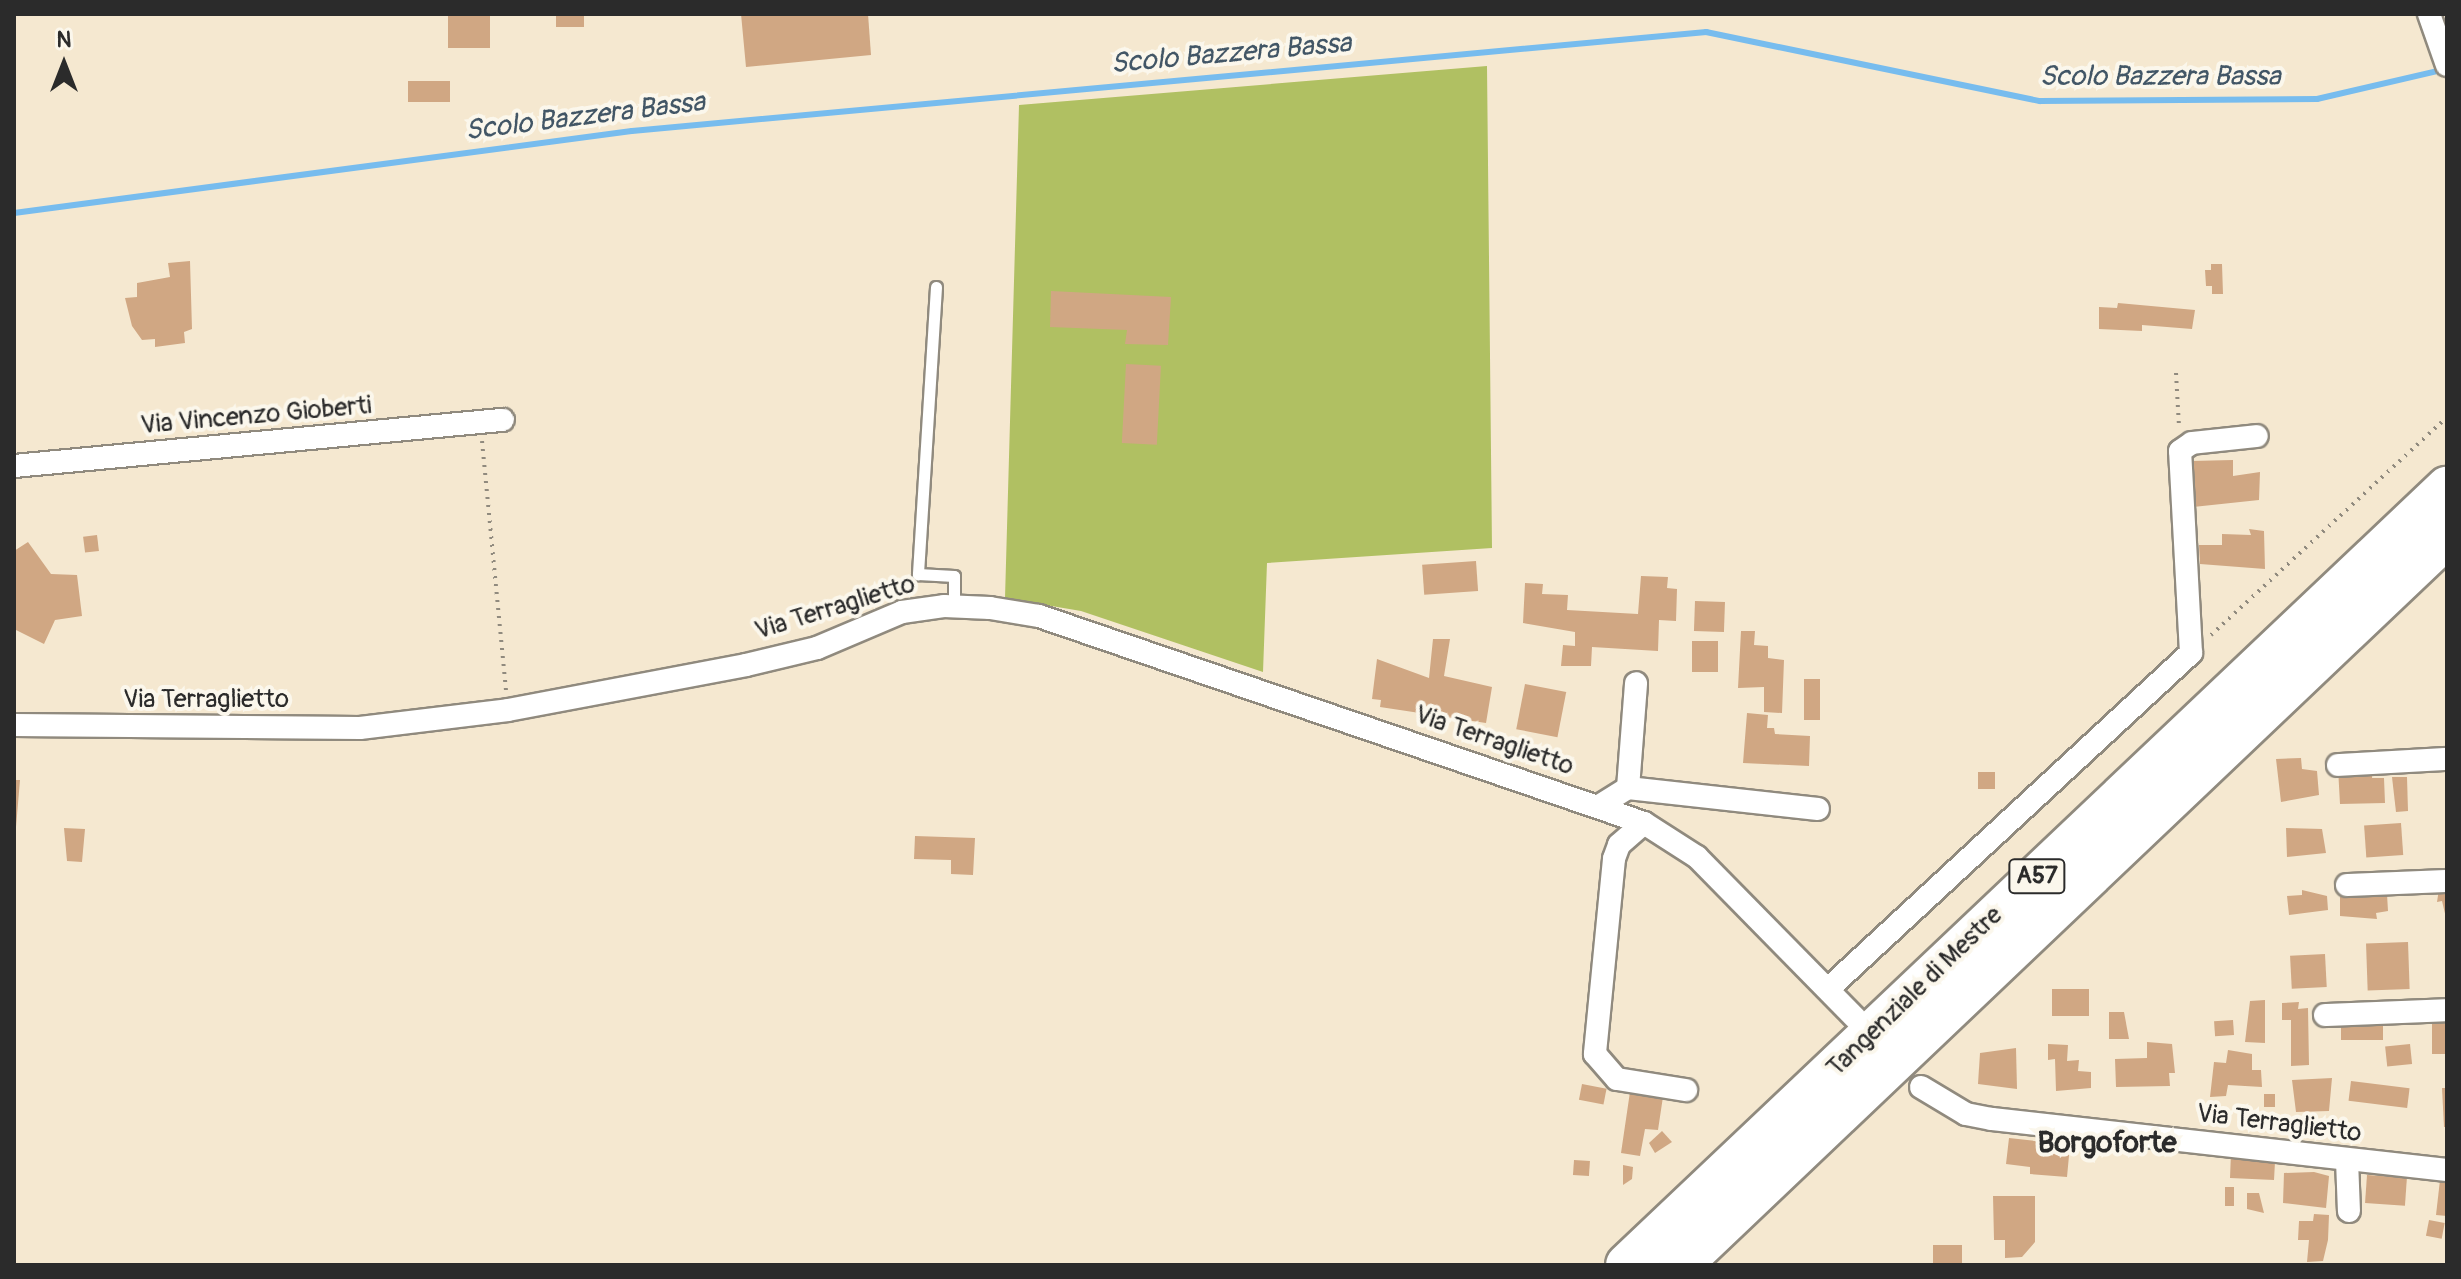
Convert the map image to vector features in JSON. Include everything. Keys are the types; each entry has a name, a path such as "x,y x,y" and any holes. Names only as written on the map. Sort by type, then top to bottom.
{"highway":[{"name":"Tangenziale di Mestre","path":"1627,1265 2447,488"},
{"name":"Tangenziale di Mestre","path":"1680,1265 2447,536"}],"street":[{"path":"2429,14 2447,65"},
{"name":"Via Vincenzo Gioberti","path":"14,466 503,420"},
{"path":"1828,989 2191,653 2180,451 2192,443 2257,436"},
{"name":"Via Terraglietto","path":"14,725 360,728 508,710 746,665 817,648 902,612 954,606 1039,616 1644,823 1697,857 1855,1018"},
{"path":"1628,788 1636,683"},
{"path":"2338,765 2447,759"},
{"path":"1599,806 1628,788 1818,809"},
{"path":"1644,823 1619,845 1614,859 1595,1054 1617,1079 1686,1090"},
{"path":"2347,885 2447,881"},
{"path":"2325,1015 2447,1010"},
{"name":"Via Terraglietto","path":"1921,1087 1966,1114 1992,1119 2447,1170"},
{"path":"2347,1160 2349,1211"}],"lane":[{"path":"936,287 918,574 954,576 954,606"}],"path":[{"path":"2176,373 2180,451"},
{"path":"2191,653 2447,417"},
{"path":"480,423 508,710"}],"green space":[{"path":"1487,66 1492,548 1267,563 1263,672 1081,611 1005,598 1019,105"}],"building":[{"path":"448,14 490,14 490,48 448,48"},
{"path":"556,14 584,14 584,27 556,27"},
{"path":"741,14 868,14 871,55 746,67"},
{"path":"408,81 450,81 450,102 408,102"},
{"path":"190,261 192,329 184,332 185,343 155,347 155,339 142,340 132,326 125,298 137,297 137,283 170,277 168,263"},
{"path":"2211,264 2222,264 2223,294 2212,294 2212,286 2206,286 2205,270 2211,270"},
{"path":"1051,291 1171,297 1168,345 1125,344 1127,330 1050,327"},
{"path":"2118,303 2195,310 2192,329 2142,325 2142,331 2099,329 2099,307 2117,308"},
{"path":"1126,364 1161,366 1157,445 1122,443"},
{"path":"2233,460 2233,476 2260,472 2259,500 2193,507 2191,461"},
{"path":"2249,529 2264,531 2265,569 2200,564 2199,545 2222,545 2222,534 2251,535"},
{"path":"97,535 99,551 85,553 83,537"},
{"path":"28,542 51,574 77,575 82,616 55,620 44,644 14,629 14,551"},
{"path":"1476,561 1478,591 1424,595 1422,565"},
{"path":"1641,576 1668,577 1667,588 1677,589 1676,621 1659,620 1658,651 1592,647 1591,666 1561,666 1563,645 1575,646 1575,632 1523,623 1525,583 1543,584 1542,594 1568,595 1567,610 1638,614"},
{"path":"1695,601 1725,602 1724,632 1694,631"},
{"path":"1741,631 1755,631 1754,645 1768,646 1768,658 1784,660 1782,713 1764,712 1764,687 1738,688"},
{"path":"1433,639 1450,639 1444,676 1492,687 1486,723 1380,707 1381,700 1372,699 1377,659 1429,678"},
{"path":"1692,641 1718,641 1718,672 1692,672"},
{"path":"1804,679 1820,679 1820,720 1804,720"},
{"path":"1525,684 1566,692 1557,737 1516,729"},
{"path":"1747,713 1768,715 1767,728 1774,728 1775,734 1810,736 1809,766 1743,763"},
{"path":"2301,758 2302,769 2317,771 2319,795 2281,802 2276,759"},
{"path":"2373,767 2372,778 2384,778 2385,803 2340,804 2338,768"},
{"path":"1978,772 1995,772 1995,789 1978,789"},
{"path":"2392,777 2407,777 2408,811 2396,812"},
{"path":"14,780 20,780 16,827 14,827"},
{"path":"2401,823 2403,855 2366,858 2364,826"},
{"path":"64,828 85,829 82,862 67,861"},
{"path":"2286,828 2322,829 2326,853 2287,857"},
{"path":"915,836 975,838 973,875 951,874 951,860 914,859"},
{"path":"2439,889 2447,889 2447,922 2442,901 2437,902"},
{"path":"2302,890 2327,896 2328,910 2289,915 2287,896 2302,895"},
{"path":"2387,894 2388,911 2376,913 2377,919 2340,916 2340,897"},
{"path":"2408,942 2410,989 2368,990 2366,943"},
{"path":"2325,954 2327,987 2292,989 2290,956"},
{"path":"2052,989 2089,989 2089,1016 2052,1016"},
{"path":"2265,1000 2265,1043 2245,1042 2250,1001"},
{"path":"2299,1002 2298,1009 2308,1008 2309,1065 2291,1066 2291,1020 2282,1020 2282,1003"},
{"path":"2109,1012 2124,1012 2129,1039 2109,1039"},
{"path":"2432,1019 2447,1019 2447,1054 2432,1054"},
{"path":"2233,1020 2234,1035 2215,1036 2214,1021"},
{"path":"2341,1023 2383,1023 2383,1040 2341,1040"},
{"path":"2147,1042 2172,1044 2175,1073 2169,1073 2170,1086 2116,1087 2115,1059 2147,1058"},
{"path":"2048,1044 2068,1045 2067,1061 2079,1060 2078,1071 2091,1072 2091,1088 2056,1091 2055,1059 2048,1060"},
{"path":"2410,1044 2412,1064 2387,1067 2385,1047"},
{"path":"2016,1048 2017,1089 1978,1084 1980,1053"},
{"path":"2228,1050 2252,1054 2252,1070 2261,1070 2262,1087 2228,1085 2226,1096 2210,1097 2214,1062 2226,1063"},
{"path":"2332,1078 2329,1111 2296,1112 2292,1080"},
{"path":"2351,1081 2410,1088 2407,1108 2349,1101"},
{"path":"1582,1084 1607,1089 1603,1104 1579,1100"},
{"path":"1631,1085 1664,1090 1658,1130 1645,1129 1640,1156 1621,1153"},
{"path":"2442,1088 2447,1088 2447,1127 2444,1127"},
{"path":"2264,1094 2275,1094 2275,1107 2264,1107"},
{"path":"1662,1131 1672,1142 1655,1153 1649,1143"},
{"path":"2009,1138 2070,1145 2067,1177 2030,1174 2030,1167 2006,1164"},
{"path":"2231,1153 2241,1154 2242,1160 2275,1162 2274,1180 2230,1178"},
{"path":"1574,1160 1590,1161 1589,1176 1573,1175"},
{"path":"1623,1165 1633,1167 1632,1179 1623,1185"},
{"path":"2314,1172 2329,1176 2326,1208 2283,1203 2284,1173"},
{"path":"2367,1175 2407,1178 2405,1206 2365,1203"},
{"path":"2440,1180 2447,1181 2447,1216 2436,1215"},
{"path":"2225,1187 2234,1187 2234,1206 2225,1206"},
{"path":"2247,1193 2259,1193 2264,1213 2247,1209"},
{"path":"1993,1196 2035,1196 2035,1242 2022,1257 2005,1258 2005,1240 1994,1240"},
{"path":"2314,1214 2329,1215 2328,1240 2323,1261 2307,1262 2309,1240 2298,1240 2299,1221 2313,1221"},
{"path":"2429,1220 2445,1223 2442,1239 2426,1236"},
{"path":"1933,1245 1962,1245 1962,1265 1933,1265"}],"waterway":[{"name":"Scolo Bazzera Bassa","path":"14,213 632,131 1706,32 2040,101 2317,99 2446,69"}],"district":[{"name":"Borgoforte","path":"2107,1143"}]}
